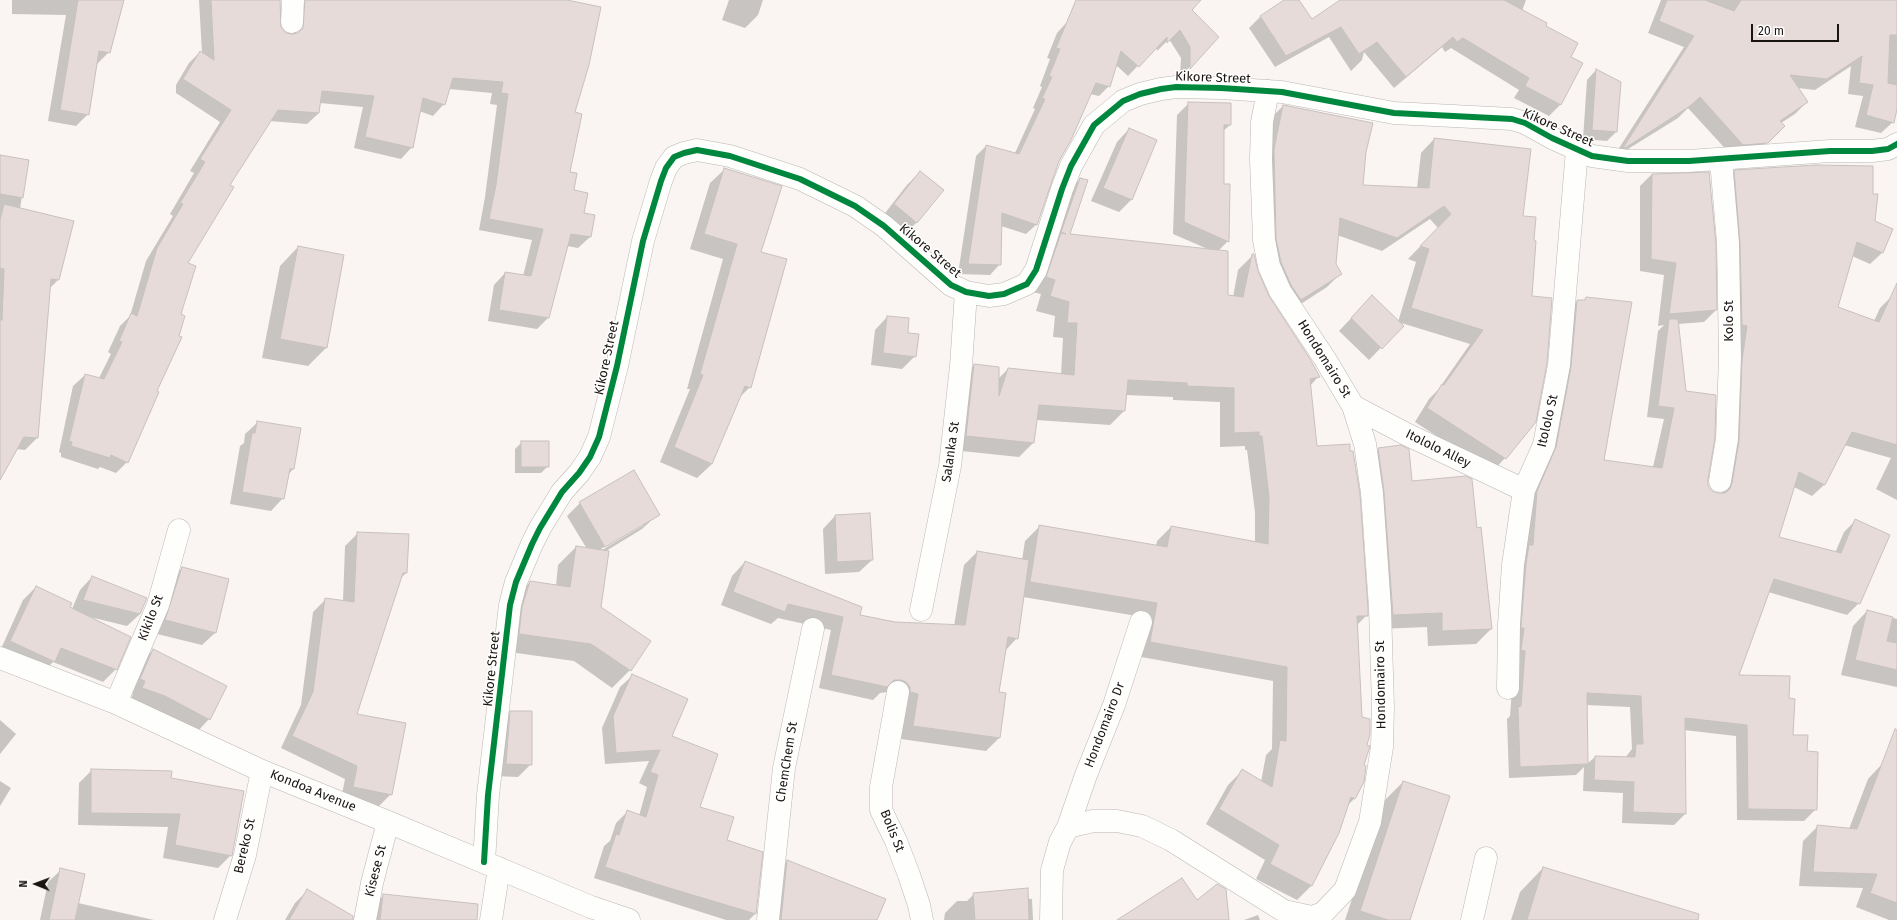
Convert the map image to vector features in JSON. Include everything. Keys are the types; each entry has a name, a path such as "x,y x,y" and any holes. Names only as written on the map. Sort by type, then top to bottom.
{"street":[{"path":"292,22 293,0"},
{"name":"Kikore Street","path":"491,920 491,865 488,795 510,605 516,582 540,528 562,492 579,473 590,457 599,437 618,359 643,241 661,181 666,168 674,157 696,150 730,156 800,179 854,206 884,226 951,285 966,292 990,296 1004,294 1027,284 1036,270 1062,189 1094,125 1122,101 1140,94 1176,87 1268,91 1394,113 1512,119 1525,123 1577,150 1592,156 1628,161 1721,160 1805,152 1872,151 1888,149 1897,144"},
{"name":"Hondomairo St","path":"1068,826 1093,821 1117,822 1142,826 1171,840 1284,911 1300,916 1312,917 1323,913 1344,890 1370,822 1382,747 1383,707 1380,608 1372,493 1365,444 1353,406 1325,358 1280,291 1269,266 1264,240 1261,159 1262,122 1268,91"},
{"name":"Itololo St","path":"1508,688 1509,625 1513,565 1524,490 1544,445 1559,365 1577,150"},
{"name":"Kolo St","path":"1720,482 1727,439 1730,357 1728,243 1721,160"},
{"name":"Salanka St","path":"921,610 950,466 961,366 966,292"},
{"name":"Itololo Alley","path":"1353,406 1406,434 1524,490"},
{"name":"Kikilo St","path":"116,703 158,605 179,530"},
{"name":"Hondomairo Dr","path":"1068,826 1086,775 1114,705 1141,622"},
{"name":"ChemChem St","path":"768,920 784,768 813,629"},
{"name":"Kondoa Avenue","path":"0,658 116,703 262,771 491,865 582,912 629,920"},
{"name":"Bolis St","path":"898,692 881,787 881,810 906,868 919,904 922,920"},
{"name":"Bereko St","path":"225,920 245,855 262,771"},
{"name":"Kisese St","path":"365,920 372,883 388,822"},
{"path":"1051,920 1052,870 1060,842 1068,826"},
{"path":"1472,920 1486,858"}],"building":[{"path":"78,0 124,0 110,53 99,51 89,115 60,110"},
{"path":"211,0 280,0 281,27 286,33 292,34 298,33 303,28 305,0 567,0 601,7 589,65 575,112 582,114 570,172 577,173 574,190 588,193 584,213 595,215 591,237 571,234 549,318 499,310 505,272 531,276 543,229 489,219 496,185 508,94 501,93 503,82 453,78 445,105 423,98 413,148 365,137 374,96 322,91 319,113 278,110 230,185 234,187 188,263 196,266 181,314 185,316 179,336 182,337 157,391 159,392 128,463 111,455 110,458 71,446 72,442 69,441 85,374 104,379 122,342 119,341 131,313 137,316 157,248 183,204 180,203 205,162 200,159 231,110 183,79 200,51 214,60"},
{"path":"1076,0 1201,0 1192,10 1219,37 1190,69 1190,47 1180,30 1167,43 1167,37 1139,67 1121,51 1110,87 1096,83 1071,140 1059,161 1037,225 1002,213 1001,265 968,264 986,145 1019,154 1045,99 1042,98 1052,77 1049,76 1060,49 1056,48"},
{"path":"1284,0 1299,0 1312,19 1340,0 1504,0 1547,23 1546,26 1578,43 1571,57 1583,63 1561,105 1525,86 1529,78 1463,38 1457,42 1453,37 1406,77 1377,42 1359,54 1341,27 1286,56 1260,16"},
{"path":"1667,0 1705,0 1734,11 1741,0 1897,0 1897,35 1890,35 1888,83 1897,85 1897,109 1894,123 1866,115 1873,85 1859,83 1862,56 1827,79 1790,75 1808,102 1780,121 1785,126 1768,143 1743,145 1700,97 1690,106 1623,148 1694,36 1659,21"},
{"path":"1596,69 1621,82 1617,132 1592,130"},
{"path":"1188,102 1231,103 1231,125 1224,125 1224,184 1230,184 1229,242 1184,222"},
{"path":"1283,105 1373,123 1366,152 1363,185 1429,188 1434,138 1531,149 1523,216 1536,217 1534,240 1536,241 1532,296 1552,298 1547,363 1536,422 1506,459 1427,408 1442,384 1444,385 1483,330 1411,308 1429,249 1420,246 1451,214 1444,206 1397,238 1340,218 1336,264 1342,274 1301,300 1291,285 1281,262 1276,239 1274,149"},
{"path":"1129,128 1157,140 1132,200 1103,188"},
{"path":"0,155 29,160 23,198 0,194"},
{"path":"1816,165 1873,166 1873,194 1878,194 1875,221 1893,229 1883,253 1857,242 1838,307 1879,322 1897,283 1897,445 1852,432 1825,485 1799,472 1779,537 1841,553 1855,519 1890,535 1860,604 1774,579 1739,675 1790,676 1789,698 1795,699 1793,735 1808,735 1807,751 1818,752 1817,810 1748,809 1747,725 1685,718 1686,814 1633,812 1634,782 1594,780 1595,756 1635,757 1636,744 1643,744 1641,696 1587,693 1588,764 1520,767 1518,707 1521,706 1525,651 1521,650 1524,628 1521,628 1521,626 1526,564 1529,545 1533,545 1537,491 1556,447 1571,367 1577,300 1585,300 1586,297 1632,302 1604,460 1662,468 1674,408 1658,406 1669,319 1678,319 1686,391 1716,395 1715,438 1708,486 1712,491 1725,493 1730,489 1732,483 1739,441 1742,360 1747,326 1742,325 1740,243 1734,170"},
{"path":"724,168 782,186 761,252 787,259 751,388 745,386 712,464 674,447 703,375 700,374 737,244 704,234"},
{"path":"920,171 944,190 917,223 894,204"},
{"path":"1709,172 1716,244 1717,310 1669,314 1676,263 1651,259 1652,174"},
{"path":"1080,178 1088,180 1070,234 1228,251 1228,295 1243,297 1252,254 1254,254 1258,271 1269,296 1320,377 1310,379 1317,446 1350,444 1350,451 1353,451 1360,494 1368,609 1368,616 1357,616 1362,717 1370,719 1370,734 1367,745 1370,746 1364,765 1366,766 1364,782 1355,799 1351,797 1339,833 1312,886 1270,864 1279,845 1219,809 1242,769 1272,787 1280,740 1286,741 1287,667 1150,642 1157,603 1030,582 1039,525 1167,547 1171,526 1268,544 1269,497 1262,436 1259,436 1259,432 1234,433 1234,388 1187,386 1187,383 1128,380 1125,411 1039,405 1034,443 966,436 974,364 999,367 999,396 1008,368 1074,375 1077,323 1067,323 1069,302 1050,296 1055,280 1046,277 1061,233 1066,234 1061,232"},
{"path":"4,204 74,221 59,280 51,279 38,438 24,437 0,480 0,320 2,320 4,269 0,268 0,220"},
{"path":"298,246 344,255 327,348 280,339"},
{"path":"1372,295 1404,326 1382,349 1351,318"},
{"path":"887,316 909,318 908,333 919,334 916,357 883,353"},
{"path":"257,421 301,428 294,469 290,469 284,499 242,492 252,433 255,433"},
{"path":"521,441 549,441 549,467 521,467"},
{"path":"1401,445 1409,449 1412,481 1466,476 1472,479 1477,528 1481,527 1492,629 1442,631 1442,613 1393,615 1384,492 1378,448"},
{"path":"634,470 660,515 605,547 579,502"},
{"path":"870,513 873,560 837,562 835,515"},
{"path":"357,532 409,534 407,573 403,573 357,714 406,723 392,795 353,787 357,766 292,736 313,692 325,598 354,602"},
{"path":"576,546 609,551 601,607 651,641 631,671 591,644 519,634 522,607 530,581 570,587"},
{"path":"977,551 1029,560 1018,639 1008,637 999,692 1006,693 1000,738 913,726 918,694 910,692 910,687 906,682 894,680 887,687 831,675 843,617 788,604 785,612 733,592 745,561 862,607 860,615 895,622 965,625"},
{"path":"182,567 229,579 216,633 165,620"},
{"path":"92,576 147,598 140,614 83,600"},
{"path":"36,586 72,603 70,607 131,637 117,670 61,648 55,662 10,641"},
{"path":"1867,610 1893,617 1887,641 1897,643 1897,670 1855,660"},
{"path":"153,649 227,686 210,720 165,696 142,688 145,681 140,679"},
{"path":"632,674 688,699 672,736 718,754 700,807 734,817 727,840 763,852 756,914 605,867 616,834 619,835 627,810 646,817 658,775 650,772 660,750 616,753 613,716"},
{"path":"510,711 532,711 532,765 506,764"},
{"path":"1895,729 1897,730 1897,903 1870,893 1877,874 1813,872 1817,825 1857,829"},
{"path":"91,769 172,771 171,778 244,791 232,856 175,845 180,814 91,813"},
{"path":"1403,781 1450,796 1410,920 1388,920 1360,911"},
{"path":"787,860 886,899 877,920 781,920"},
{"path":"1543,867 1699,914 1698,920 1527,920"},
{"path":"60,868 85,874 75,920 49,920"},
{"path":"1182,878 1197,900 1217,884 1226,889 1229,920 1117,920"},
{"path":"1028,888 1029,920 975,920 973,893"},
{"path":"307,889 353,916 353,920 289,920"},
{"path":"383,894 478,904 477,920 380,920"}],"cycle path":[{"path":"484,862 488,795 510,605 516,582 540,528 562,492 579,473 590,457 599,437 617,366 643,241 661,181 666,168 674,157 697,150 730,156 800,179 855,206 884,226 951,285 966,292 989,296 1004,294 1027,284 1036,270 1071,166 1094,125 1123,101 1140,94 1161,89 1176,87 1221,88 1282,92 1394,113 1512,119 1525,123 1552,138 1592,156 1628,161 1689,161 1830,151 1872,151 1888,149 1897,144"}]}
